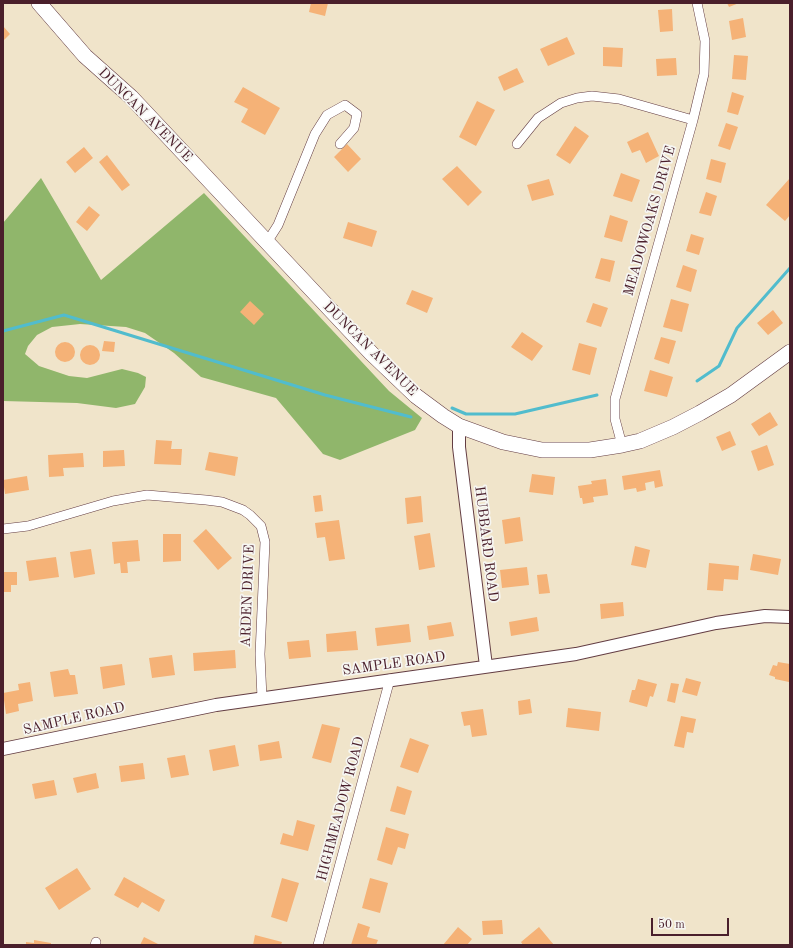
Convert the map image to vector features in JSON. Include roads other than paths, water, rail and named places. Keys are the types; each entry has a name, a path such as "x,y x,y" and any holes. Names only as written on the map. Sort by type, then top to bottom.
{"main road":[{"name":"DUNCAN AVENUE","path":"39,3 85,56 131,97 370,353 429,406 459,426 503,442 542,450 590,450 622,445 640,440 673,427 700,413 730,395 790,352"}],"street":[{"name":"MEADOWOAKS DRIVE","path":"622,445 615,419 615,399 701,92 706,59 703,26 697,3"},
{"path":"517,144 538,118 561,103 577,98 592,96 619,99 693,120"},
{"path":"264,238 271,236 278,225 315,134 327,115 345,104 357,114 354,128 340,144"},
{"name":"HUBBARD ROAD","path":"459,426 462,475 486,666"},
{"name":"ARDEN DRIVE","path":"3,530 28,526 113,501 147,495 222,502 242,510 260,526 265,542 260,654 262,698"},
{"name":"SAMPLE ROAD","path":"3,749 172,713 262,698 576,654 716,623 765,616 790,617"},
{"name":"HIGHMEADOW ROAD","path":"318,945 390,680"}],"waterway":[{"path":"697,381 719,366 737,328 790,268"},
{"path":"3,331 64,315 325,395 411,417"},
{"path":"452,408 466,414 515,414 597,395"}]}
